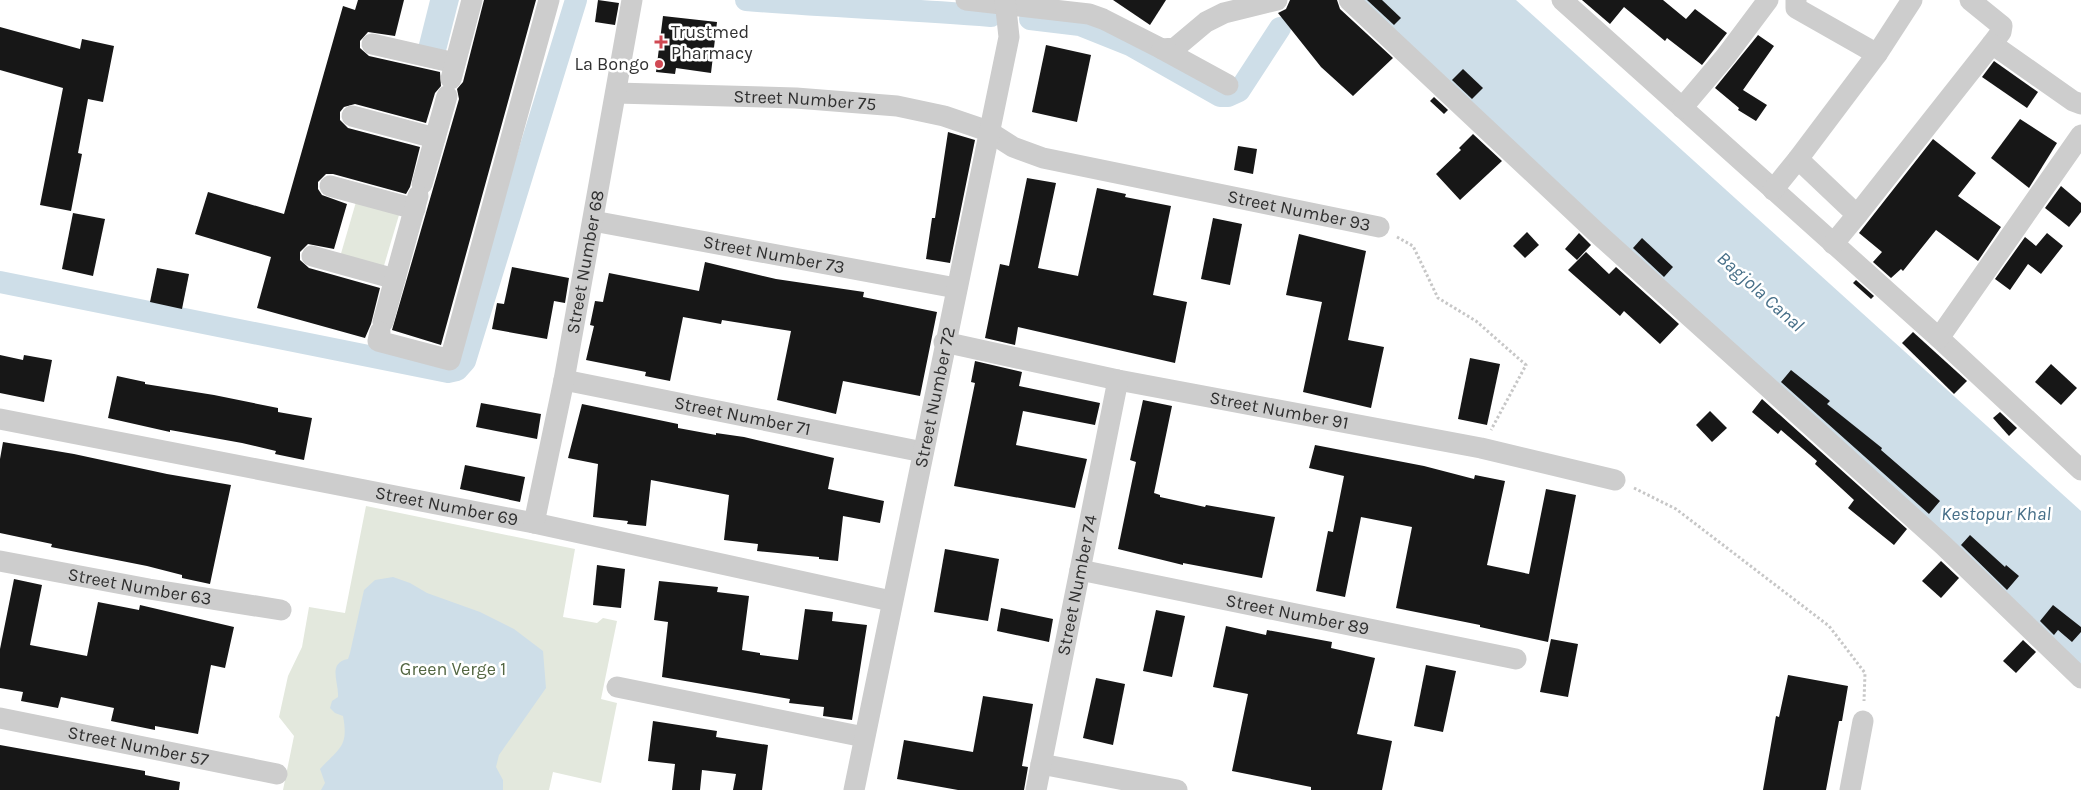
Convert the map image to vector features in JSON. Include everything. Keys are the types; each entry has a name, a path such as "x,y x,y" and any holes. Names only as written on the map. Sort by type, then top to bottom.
{"street":[{"path":"472,0 378,341 450,360 549,0"},
{"name":"Street Number 68","path":"534,524 564,380 632,0"},
{"path":"966,0 1005,2 1089,14 1103,18 1228,85"},
{"path":"1162,49 1175,48 1206,22 1224,13 1277,0"},
{"path":"1349,0 1589,225 1944,545 2081,678"},
{"path":"1562,0 1939,338 2081,470"},
{"path":"1682,108 1726,56 1768,0"},
{"path":"1796,0 1796,8 1877,54"},
{"path":"1773,190 1877,54 1912,0"},
{"path":"1834,244 2001,32 2002,26 1970,0"},
{"name":"Street Number 72","path":"854,790 944,342 1009,37 1005,2"},
{"path":"372,44 451,80"},
{"path":"1992,44 2073,101 2081,104"},
{"name":"Street Number 75","path":"616,93 796,98 897,106 944,116 988,131"},
{"path":"352,116 435,138"},
{"name":"Street Number 93","path":"988,131 1013,147 1043,158 1379,227"},
{"path":"1939,338 2081,135"},
{"path":"1798,159 1857,215"},
{"path":"330,186 418,196"},
{"name":"Street Number 73","path":"593,221 956,288"},
{"path":"312,256 395,279"},
{"name":"Street Number 91","path":"944,342 1118,380 1481,448 1615,480"},
{"name":"Street Number 71","path":"564,380 923,452"},
{"name":"Street Number 74","path":"1036,790 1118,380"},
{"name":"Street Number 69","path":"0,419 534,524 891,601"},
{"name":"Street Number 63","path":"0,561 149,590 281,610"},
{"name":"Street Number 89","path":"1080,570 1516,659"},
{"path":"617,687 864,738"},
{"name":"Street Number 57","path":"0,718 277,774"},
{"path":"1850,790 1863,721"},
{"path":"1041,764 1177,790"}],"path":[{"name":"Street Number 93","path":"1379,227 1412,246 1438,298 1476,321 1526,366 1481,448"},
{"path":"1615,480 1676,509 1829,626 1864,673 1863,721"}],"green space":[{"path":"356,202 399,215 383,269 340,257"},
{"name":"Green Verge 1","path":"366,506 575,549 563,617 597,623 603,618 617,621 601,699 617,703 601,783 553,772 549,790 283,790 294,736 279,717 288,676 302,647 309,607 345,613"}],"water":[{"path":"430,0 459,0 445,55 418,48"},
{"name":"Kestopur Khal","path":"1349,0 1516,0 2081,511 2081,669"},
{"path":"393,577 410,583 427,593 480,612 514,629 543,651 546,688 499,755 496,767 503,780 503,790 321,790 325,783 320,769 341,746 345,734 343,716 335,713 330,708 332,701 338,697 336,669 342,661 348,659 364,590 375,580"}],"building":[{"path":"358,0 404,0 395,36 368,32 360,41 360,48 369,56 440,72 441,86 435,93 426,123 355,104 344,107 340,112 340,120 348,128 420,147 410,187 406,194 333,174 326,174 318,182 318,189 322,195 347,204 334,249 308,244 300,252 300,260 309,268 380,288 371,324 365,338 257,308 271,257 195,234 208,192 284,214 343,6 355,10"},
{"path":"484,0 536,0 441,345 392,330 459,99 457,89 463,82"},
{"path":"598,0 619,3 615,25 595,22"},
{"path":"1113,0 1166,0 1150,25"},
{"path":"1290,0 1337,0 1340,9 1393,58 1353,96 1321,67 1278,13 1286,9"},
{"path":"1367,0 1382,0 1401,18 1394,25"},
{"path":"1582,0 1663,0 1686,19 1695,9 1727,33 1702,65 1667,38 1665,41 1624,7 1610,24"},
{"path":"663,16 717,22 711,73 676,68 675,74 656,72"},
{"path":"0,27 80,49 82,39 114,46 103,102 88,99 78,153 82,154 71,211 40,205 63,88 0,70"},
{"path":"1758,35 1774,46 1743,90 1767,105 1756,121 1738,110 1739,108 1715,88"},
{"path":"1046,45 1091,55 1077,122 1032,112"},
{"path":"1994,61 2038,92 2027,108 1982,77"},
{"path":"1463,69 1483,88 1472,99 1452,80"},
{"path":"1434,97 1448,110 1444,114 1430,101"},
{"path":"2020,119 2057,143 2029,188 1991,158"},
{"path":"948,132 975,140 950,263 926,259 932,218 935,218"},
{"path":"1473,134 1502,161 1460,200 1436,174 1461,150 1459,148"},
{"path":"1933,139 1976,173 1958,196 2001,227 1978,261 1936,230 1903,271 1901,269 1891,278 1873,262 1882,252 1859,233"},
{"path":"1238,146 1257,149 1253,174 1234,170"},
{"path":"1027,178 1056,183 1038,268 1078,276 1097,188 1126,194 1125,197 1171,206 1153,295 1187,302 1175,363 1018,327 1015,345 985,338 1000,264 1009,266"},
{"path":"2061,186 2081,203 2081,212 2069,227 2045,208"},
{"path":"73,213 105,219 93,276 62,269"},
{"path":"1213,218 1242,224 1230,285 1201,279"},
{"path":"1527,232 1539,245 1525,258 1513,246"},
{"path":"1579,233 1591,245 1577,260 1565,249"},
{"path":"2047,233 2063,246 2041,274 2028,264 2010,290 1995,279 2025,237 2036,246"},
{"path":"1299,234 1366,251 1348,340 1384,347 1371,408 1303,392 1322,302 1286,295"},
{"path":"1642,238 1673,267 1664,277 1633,248"},
{"path":"1586,252 1609,274 1616,267 1679,324 1660,344 1624,311 1620,316 1568,270"},
{"path":"705,262 776,279 864,292 863,297 937,312 920,396 843,381 836,414 777,400 791,331 722,320 721,324 683,317 670,381 645,376 646,372 586,360 594,326 590,325 595,301 603,302 609,273 699,291"},
{"path":"512,267 569,278 565,303 554,301 547,339 492,329 497,303 504,304"},
{"path":"157,268 189,274 182,309 150,302"},
{"path":"1856,280 1874,296 1871,299 1853,283"},
{"path":"1913,332 1967,381 1954,394 1902,343"},
{"path":"0,355 23,360 24,355 52,360 44,402 0,393"},
{"path":"1470,358 1500,364 1487,425 1458,419"},
{"path":"975,361 1022,372 1019,386 1100,403 1095,425 1023,411 1016,445 1087,459 1075,508 954,486 975,383 971,382"},
{"path":"2051,364 2077,388 2061,405 2035,382"},
{"path":"1791,370 1830,401 1827,404 1882,448 1881,450 1940,501 1929,514 1781,382"},
{"path":"117,376 145,382 145,384 278,408 278,412 312,418 304,460 275,454 276,451 242,443 170,430 170,432 108,418"},
{"path":"1762,399 1907,529 1894,545 1848,508 1854,500 1815,464 1817,461 1781,430 1778,434 1752,412"},
{"path":"1143,400 1172,406 1154,493 1160,495 1160,497 1205,507 1206,505 1275,517 1262,578 1183,563 1183,565 1118,549 1136,462 1130,460"},
{"path":"481,403 541,414 537,439 476,427"},
{"path":"582,404 678,424 678,428 716,435 716,433 744,437 834,458 828,489 884,501 880,523 843,516 838,561 819,559 819,557 757,551 758,544 724,540 729,495 651,480 646,526 627,524 628,521 593,517 598,464 568,458"},
{"path":"1710,411 1727,428 1712,442 1696,425"},
{"path":"2000,412 2017,428 2009,436 1993,418"},
{"path":"3,442 231,485 210,584 182,578 182,575 147,566 51,547 52,544 0,533 0,459"},
{"path":"1315,445 1424,466 1474,479 1475,475 1505,481 1487,565 1529,574 1546,489 1576,495 1548,642 1480,627 1480,625 1396,608 1412,527 1361,517 1345,597 1316,591 1328,531 1333,532 1344,476 1309,468"},
{"path":"465,465 525,477 520,502 460,489"},
{"path":"1970,535 2005,567 2006,565 2019,576 2007,590 1961,545"},
{"path":"945,549 999,559 988,621 934,612"},
{"path":"1941,561 1959,578 1941,598 1922,581"},
{"path":"597,565 625,569 621,608 593,605"},
{"path":"14,579 42,585 30,645 87,656 98,602 139,610 140,605 234,627 225,668 211,665 198,734 155,726 155,730 111,721 114,708 61,697 58,708 21,701 23,692 0,688 0,649"},
{"path":"659,581 718,587 717,592 749,596 742,650 760,653 760,655 798,660 805,609 833,612 832,621 867,625 852,720 823,716 824,707 789,703 790,699 662,677 668,622 654,620"},
{"path":"2053,605 2081,627 2081,632 2072,642 2058,630 2054,635 2040,621"},
{"path":"1001,608 1053,619 1049,642 997,631"},
{"path":"1156,610 1185,616 1172,677 1143,671"},
{"path":"1226,626 1266,635 1267,630 1332,642 1331,648 1375,658 1357,734 1392,741 1382,790 1311,790 1311,787 1232,771 1248,694 1213,687"},
{"path":"1551,639 1578,644 1568,697 1540,692"},
{"path":"2023,640 2036,652 2016,673 2003,661"},
{"path":"1426,665 1456,671 1443,732 1414,726"},
{"path":"1788,675 1848,686 1842,721 1839,721 1826,790 1763,790 1776,716 1779,717"},
{"path":"1096,678 1125,684 1113,745 1083,738"},
{"path":"983,696 1033,704 1022,766 1028,767 1024,790 958,790 897,779 904,740 973,752"},
{"path":"653,721 717,731 716,737 768,745 762,790 733,790 736,774 702,770 700,790 672,790 675,764 648,761"},
{"path":"0,745 145,771 145,775 180,782 179,790 0,790"}],"waterway":[{"path":"0,282 448,372 457,370 465,361 576,0"},
{"path":"746,0 991,16"},
{"path":"1030,19 1080,25 1130,45 1220,96 1228,96 1239,91 1280,28"}],"place":[{"name":"Trustmed Pharmacy","path":"661,42"},
{"name":"La Bongo","path":"659,64"}],"water label":[{"name":"Bagjola Canal","path":"1761,291"}]}
